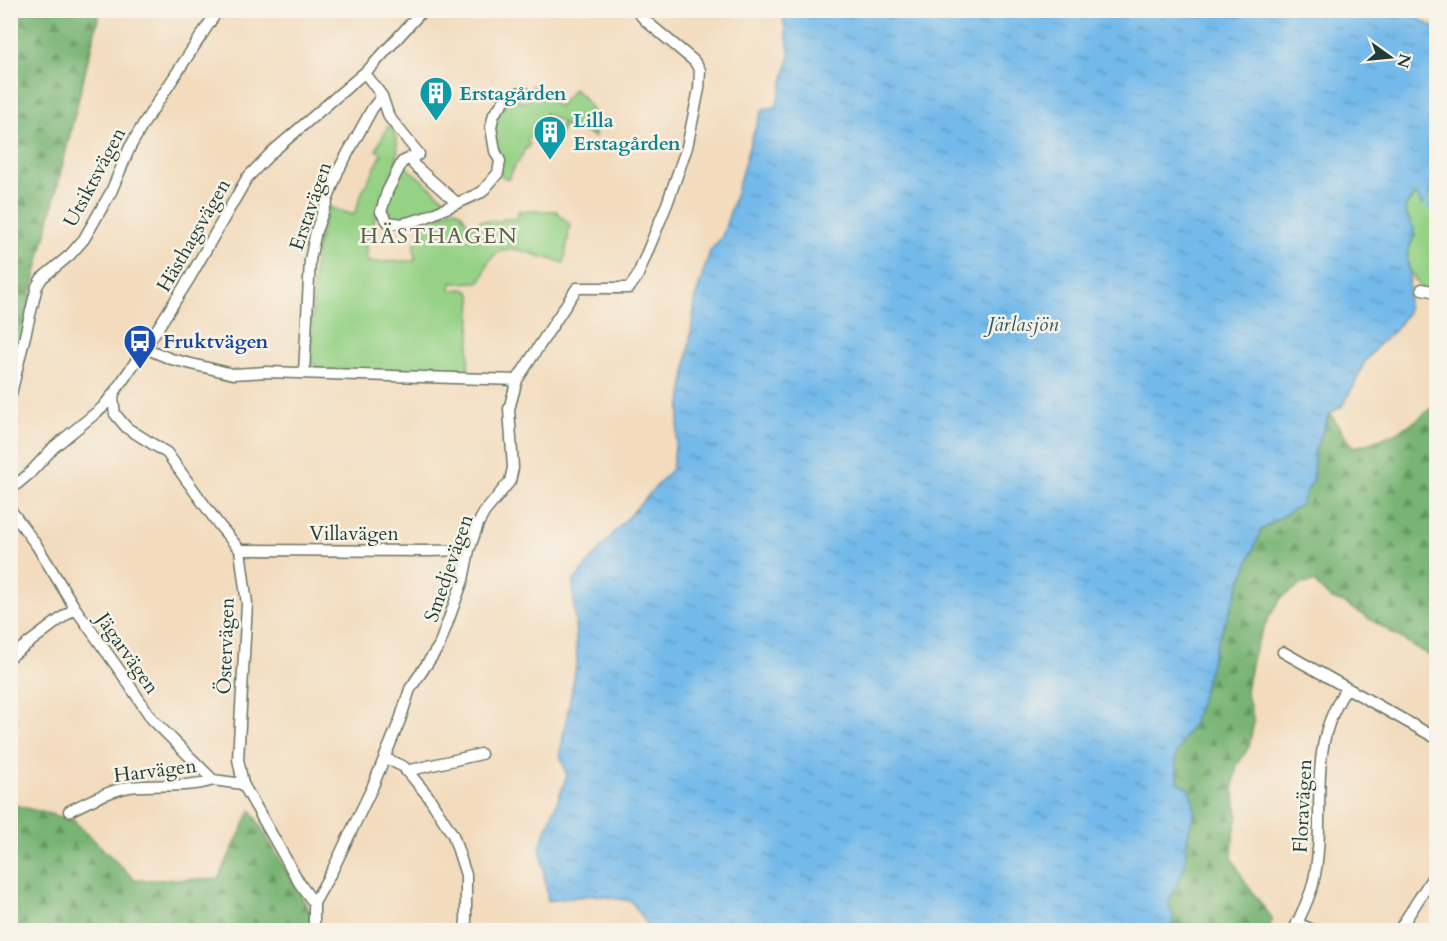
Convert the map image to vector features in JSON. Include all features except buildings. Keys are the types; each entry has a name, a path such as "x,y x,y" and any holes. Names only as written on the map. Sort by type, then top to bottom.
{"street":[{"name":"Utsiktsvägen","path":"10,398 37,286 42,278 70,255 84,238 111,192 130,147 144,123 218,10"},
{"name":"Hästhagsvägen","path":"10,490 29,474 54,447 102,408 114,393 146,348 189,279 247,178 272,152 365,73 423,10"},
{"name":"Smedjevägen","path":"314,903 372,788 410,689 439,646 463,580 469,550 478,524 510,481 513,468 509,409 517,380 577,288 629,288 637,277 667,204 687,147 699,89 700,70 694,61 636,10"},
{"path":"365,73 382,96 389,117 415,156 414,165 457,203"},
{"path":"415,156 402,162 387,192 381,212 388,222 402,224 424,218 482,192 498,173 500,161 495,151 491,127 494,114 505,100 524,92"},
{"name":"Erstavägen","path":"304,373 310,260 316,231 338,171 372,109 382,96"},
{"path":"1422,289 1437,292"},
{"path":"146,348 171,359 232,374 267,372 517,380"},
{"path":"114,393 115,414 127,428 167,453 240,550"},
{"name":"Jägarvägen","path":"10,509 152,719 213,780"},
{"name":"Villavägen","path":"240,550 469,550"},
{"name":"Östervägen","path":"240,550 247,604 238,759 243,784 300,884 314,903"},
{"path":"10,657 75,608"},
{"path":"1282,652 1437,738"},
{"name":"Floravägen","path":"1295,927 1312,885 1317,860 1321,760 1326,733 1336,706 1346,688"},
{"path":"406,771 481,754"},
{"path":"385,758 404,767 428,796 453,835 466,875 465,930"},
{"path":"213,780 243,784"},
{"name":"Harvägen","path":"69,811 116,790 132,787 197,785 213,780"},
{"path":"1399,930 1437,872"},
{"path":"314,903 314,930"},
{"path":"1295,927 1313,930"}],"green space":[{"path":"11,11 100,11 11,376"},
{"path":"533,85 558,107 574,89 592,110 595,137 564,125 559,137 556,136 562,122 545,113 527,141 530,144 516,163 509,179 501,176 494,129 499,112 514,98 525,103 530,97 527,95"},
{"path":"390,126 396,139 397,157 377,209 373,237 366,237 367,262 415,261 414,244 426,234 420,226 456,209 471,227 480,221 517,219 518,211 556,211 570,225 564,263 524,251 505,250 489,261 479,282 451,283 450,290 463,289 469,291 472,297 468,372 329,370 321,369 310,362 314,270 318,242 328,207 354,215 363,190 382,154 376,150"},
{"path":"404,165 447,201 445,204 408,219 393,218 386,214 388,198"},
{"path":"1436,165 1436,292 1422,289 1409,269 1408,251 1415,235 1405,207 1428,183 1435,172"},
{"path":"1436,405 1436,660 1344,603 1330,598 1314,582 1302,584 1282,597 1269,617 1252,659 1246,691 1254,721 1249,747 1237,765 1233,790 1238,814 1232,858 1247,885 1272,918 1269,930 1169,930 1174,919 1168,903 1184,869 1188,833 1194,813 1180,785 1176,771 1176,755 1192,725 1215,648 1261,530 1300,504 1313,479 1314,453 1330,414 1353,447 1377,441 1400,430"},
{"path":"10,804 73,820 135,880 218,879 251,810 321,930 11,930"}],"water":[{"name":"Järlasjön","path":"1424,10 1420,20 1436,28 1436,165 1432,189 1427,200 1421,205 1417,195 1405,207 1415,235 1407,258 1410,273 1407,313 1395,330 1379,344 1364,363 1342,406 1329,414 1314,453 1313,479 1300,505 1261,530 1215,648 1199,706 1176,755 1176,771 1180,784 1189,788 1194,813 1188,833 1184,869 1168,903 1174,919 1169,930 649,930 650,928 631,901 593,895 548,901 540,846 567,776 560,754 577,661 573,582 672,469 696,296 710,251 722,237 752,137 763,109 776,107 790,56 782,11"}],"waterway":[{"path":"1427,200 1428,207 1436,207"}],"place":[{"name":"Erstagården","path":"436,122"},
{"name":"Lilla Erstagården","path":"550,161"},
{"name":"Fruktvägen","path":"140,370"}],"district":[{"name":"HÄSTHAGEN","path":"439,235"}]}
